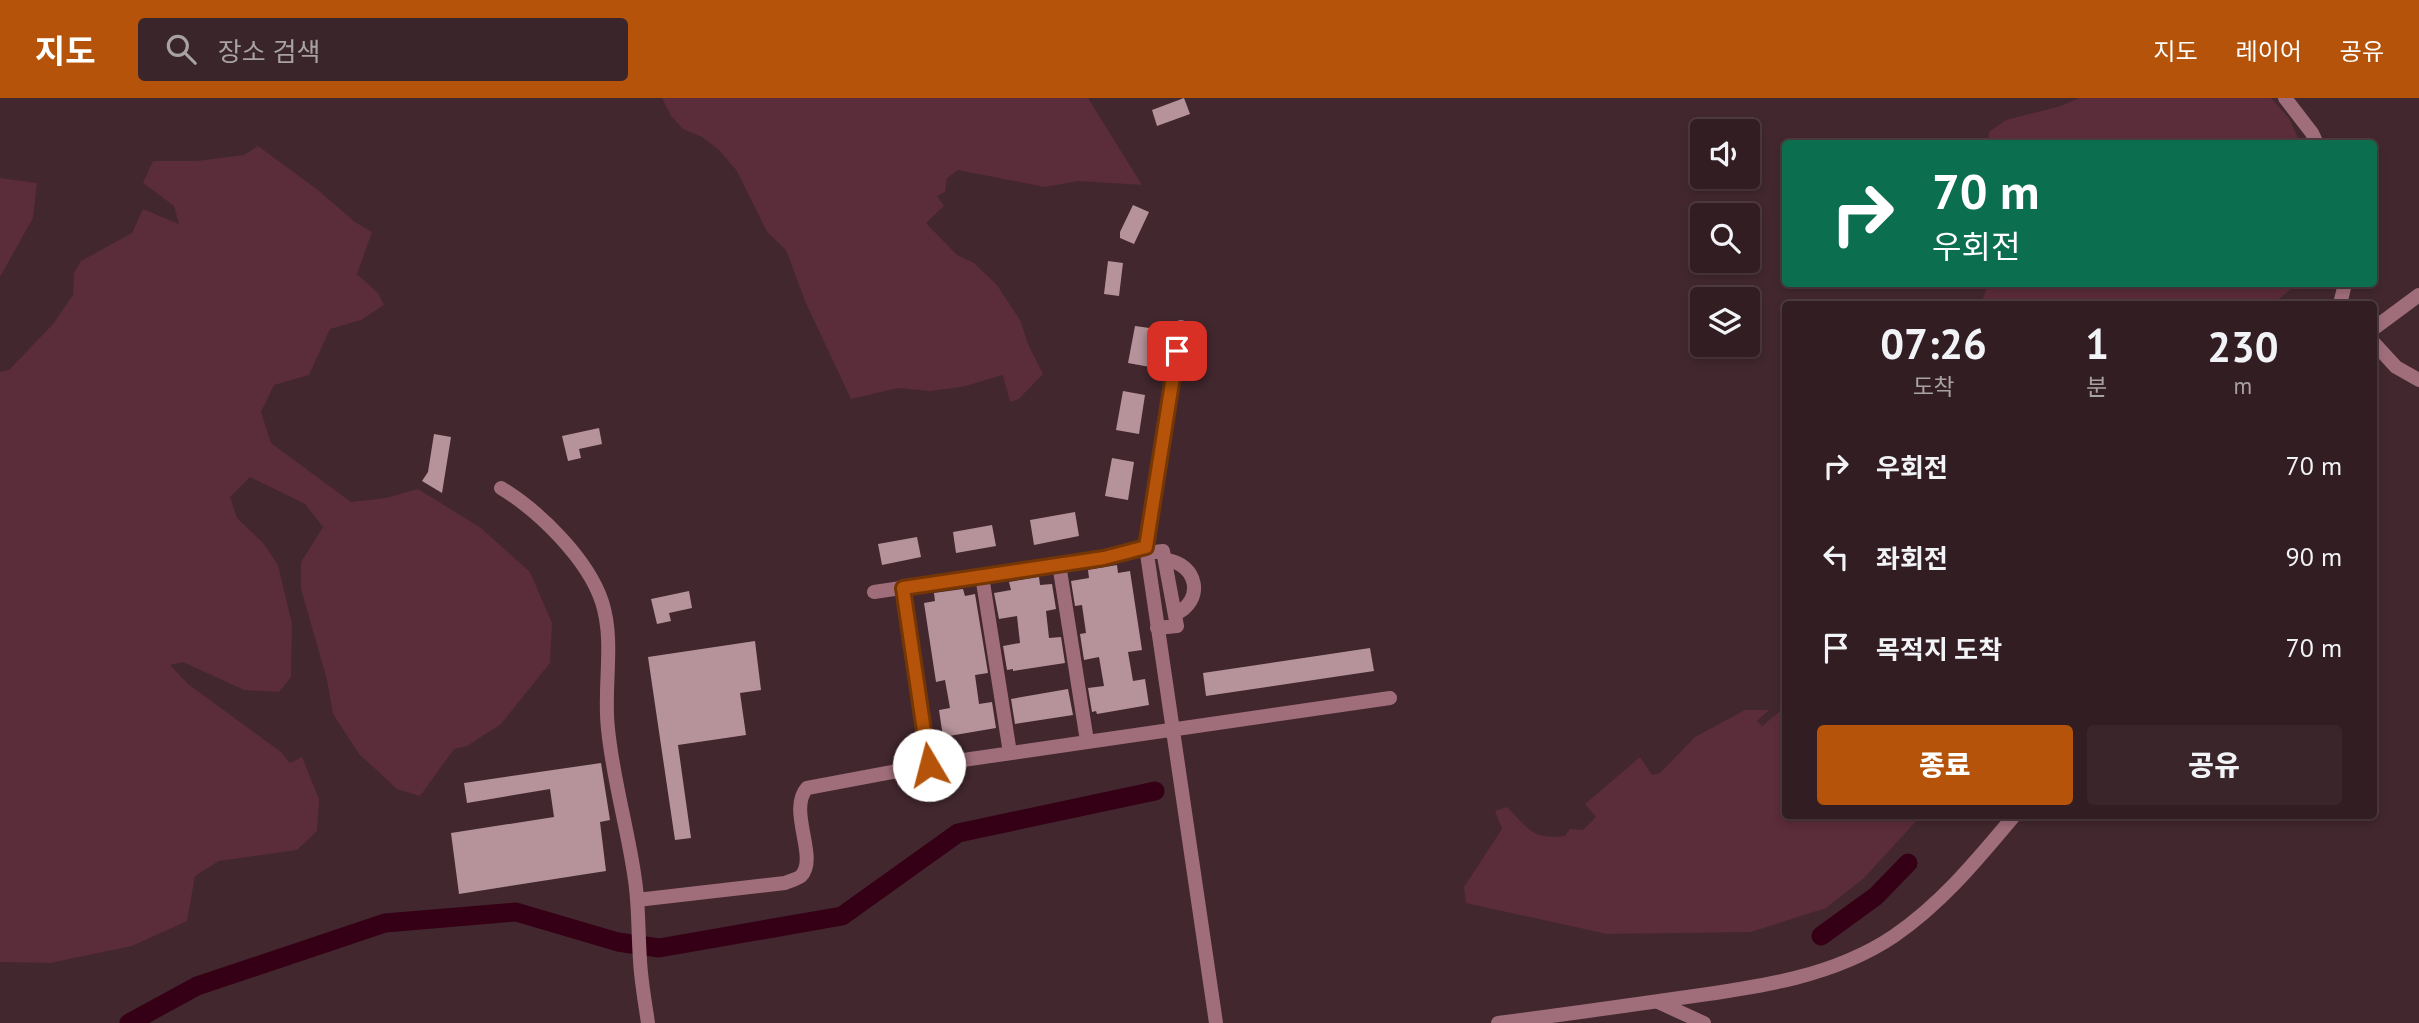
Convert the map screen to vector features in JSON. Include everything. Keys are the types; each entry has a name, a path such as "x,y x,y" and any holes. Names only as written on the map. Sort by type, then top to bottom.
{"street":[{"path":"2285,98 2315,140"},
{"path":"2377,326 2419,295"},
{"path":"1181,327 1146,550 1216,1023"},
{"path":"2377,346 2396,367 2419,380"},
{"path":"501,488 522,501 571,551 602,601 608,649 608,729 637,900 640,961 648,1023"},
{"path":"874,592 1146,550 1163,551 1177,626 1157,628"},
{"path":"1165,561 1184,566 1194,583 1191,601 1185,609 1175,614"},
{"path":"1059,564 1087,741"},
{"path":"982,576 1010,752"},
{"path":"903,588 929,765"},
{"path":"637,900 785,883 800,877 807,866 800,806 801,794 807,788 1010,752 1390,698"},
{"path":"1498,1023 1740,990 1826,970 1894,936 1940,899 2011,819"},
{"path":"1658,1002 1704,1023"}],"shaded area":[{"path":"662,98 1088,98 1142,185 1079,181 1045,187 958,170 947,178 945,192 937,196 944,206 926,223 957,255 974,263 997,285 1020,320 1043,374 1019,399 1010,402 1003,375 962,387 930,391 898,388 851,399 805,301 786,250 767,232 737,171 719,150 702,137 683,129 671,116"},
{"path":"2079,98 2271,98 2289,118 2298,138 1988,140 1989,132 2006,120 2061,106"},
{"path":"258,146 318,190 355,222 372,232 357,274 378,293 384,305 361,320 330,329 309,375 274,385 261,412 271,443 351,502 386,498 418,489 481,528 530,572 552,623 550,663 501,724 467,746 454,749 420,796 397,789 359,754 333,714 327,680 301,589 301,562 323,527 305,504 250,477 230,497 237,518 263,543 278,565 292,624 291,677 279,692 244,690 183,662 170,665 188,684 281,752 290,763 302,757 319,799 317,831 297,850 219,861 195,876 187,921 132,946 50,963 0,962 0,372 9,370 53,324 73,295 74,273 81,261 132,233 143,209 179,224 174,206 143,183 153,161 197,161 244,155"},
{"path":"0,178 37,183 33,218 0,277"},
{"path":"1987,287 2293,287 2277,301 1982,301"},
{"path":"1782,709 1782,819 1918,819 1864,878 1826,908 1751,932 1607,934 1466,903 1464,887 1502,829 1495,811 1507,807 1538,834 1565,836 1570,829 1583,830 1596,817 1585,804 1640,757 1652,775 1660,773 1695,737 1745,710 1769,710 1757,721 1762,726"}],"building":[{"path":"1184,98 1190,114 1157,126 1152,110"},
{"path":"1133,205 1149,212 1134,244 1120,238 1120,232"},
{"path":"1108,261 1123,263 1119,296 1104,294"},
{"path":"1135,326 1157,329 1150,367 1128,363"},
{"path":"1123,391 1145,395 1139,434 1116,430"},
{"path":"599,428 602,444 579,449 581,458 568,461 562,436"},
{"path":"434,434 451,437 442,493 422,481 428,472"},
{"path":"1112,458 1134,462 1128,500 1105,496"},
{"path":"1075,512 1079,536 1034,545 1030,520"},
{"path":"992,525 996,546 956,553 953,532"},
{"path":"917,537 921,557 882,565 878,544"},
{"path":"1117,565 1118,573 1130,571 1142,650 1128,652 1133,681 1145,679 1149,705 1097,714 1096,711 1092,712 1088,688 1104,686 1099,657 1084,660 1080,634 1086,633 1082,605 1075,606 1071,581 1089,578 1088,570"},
{"path":"1039,577 1040,585 1052,584 1056,609 1046,611 1049,638 1061,637 1065,663 1007,670 1003,646 1020,643 1017,616 999,619 994,593 1011,590 1009,582"},
{"path":"963,589 965,596 975,594 988,673 975,675 979,704 992,702 996,728 943,737 939,710 950,708 945,680 936,682 924,603 935,601 934,593"},
{"path":"689,591 692,608 669,613 671,621 657,624 651,599"},
{"path":"755,641 761,690 740,693 746,735 678,745 691,838 675,840 648,657"},
{"path":"1370,648 1374,671 1206,696 1203,673"},
{"path":"1068,689 1073,715 1015,724 1011,699"},
{"path":"601,763 610,820 600,822 606,871 459,894 451,833 554,817 550,789 467,803 464,783"}],"waterway":[{"path":"129,1023 197,986 385,923 516,912 618,942 659,948 842,916 958,833 1155,791"},
{"path":"1821,936 1876,896 1908,863"}],"route":[{"path":"929,765 903,588 1104,558 1146,547 1177,351"}]}
